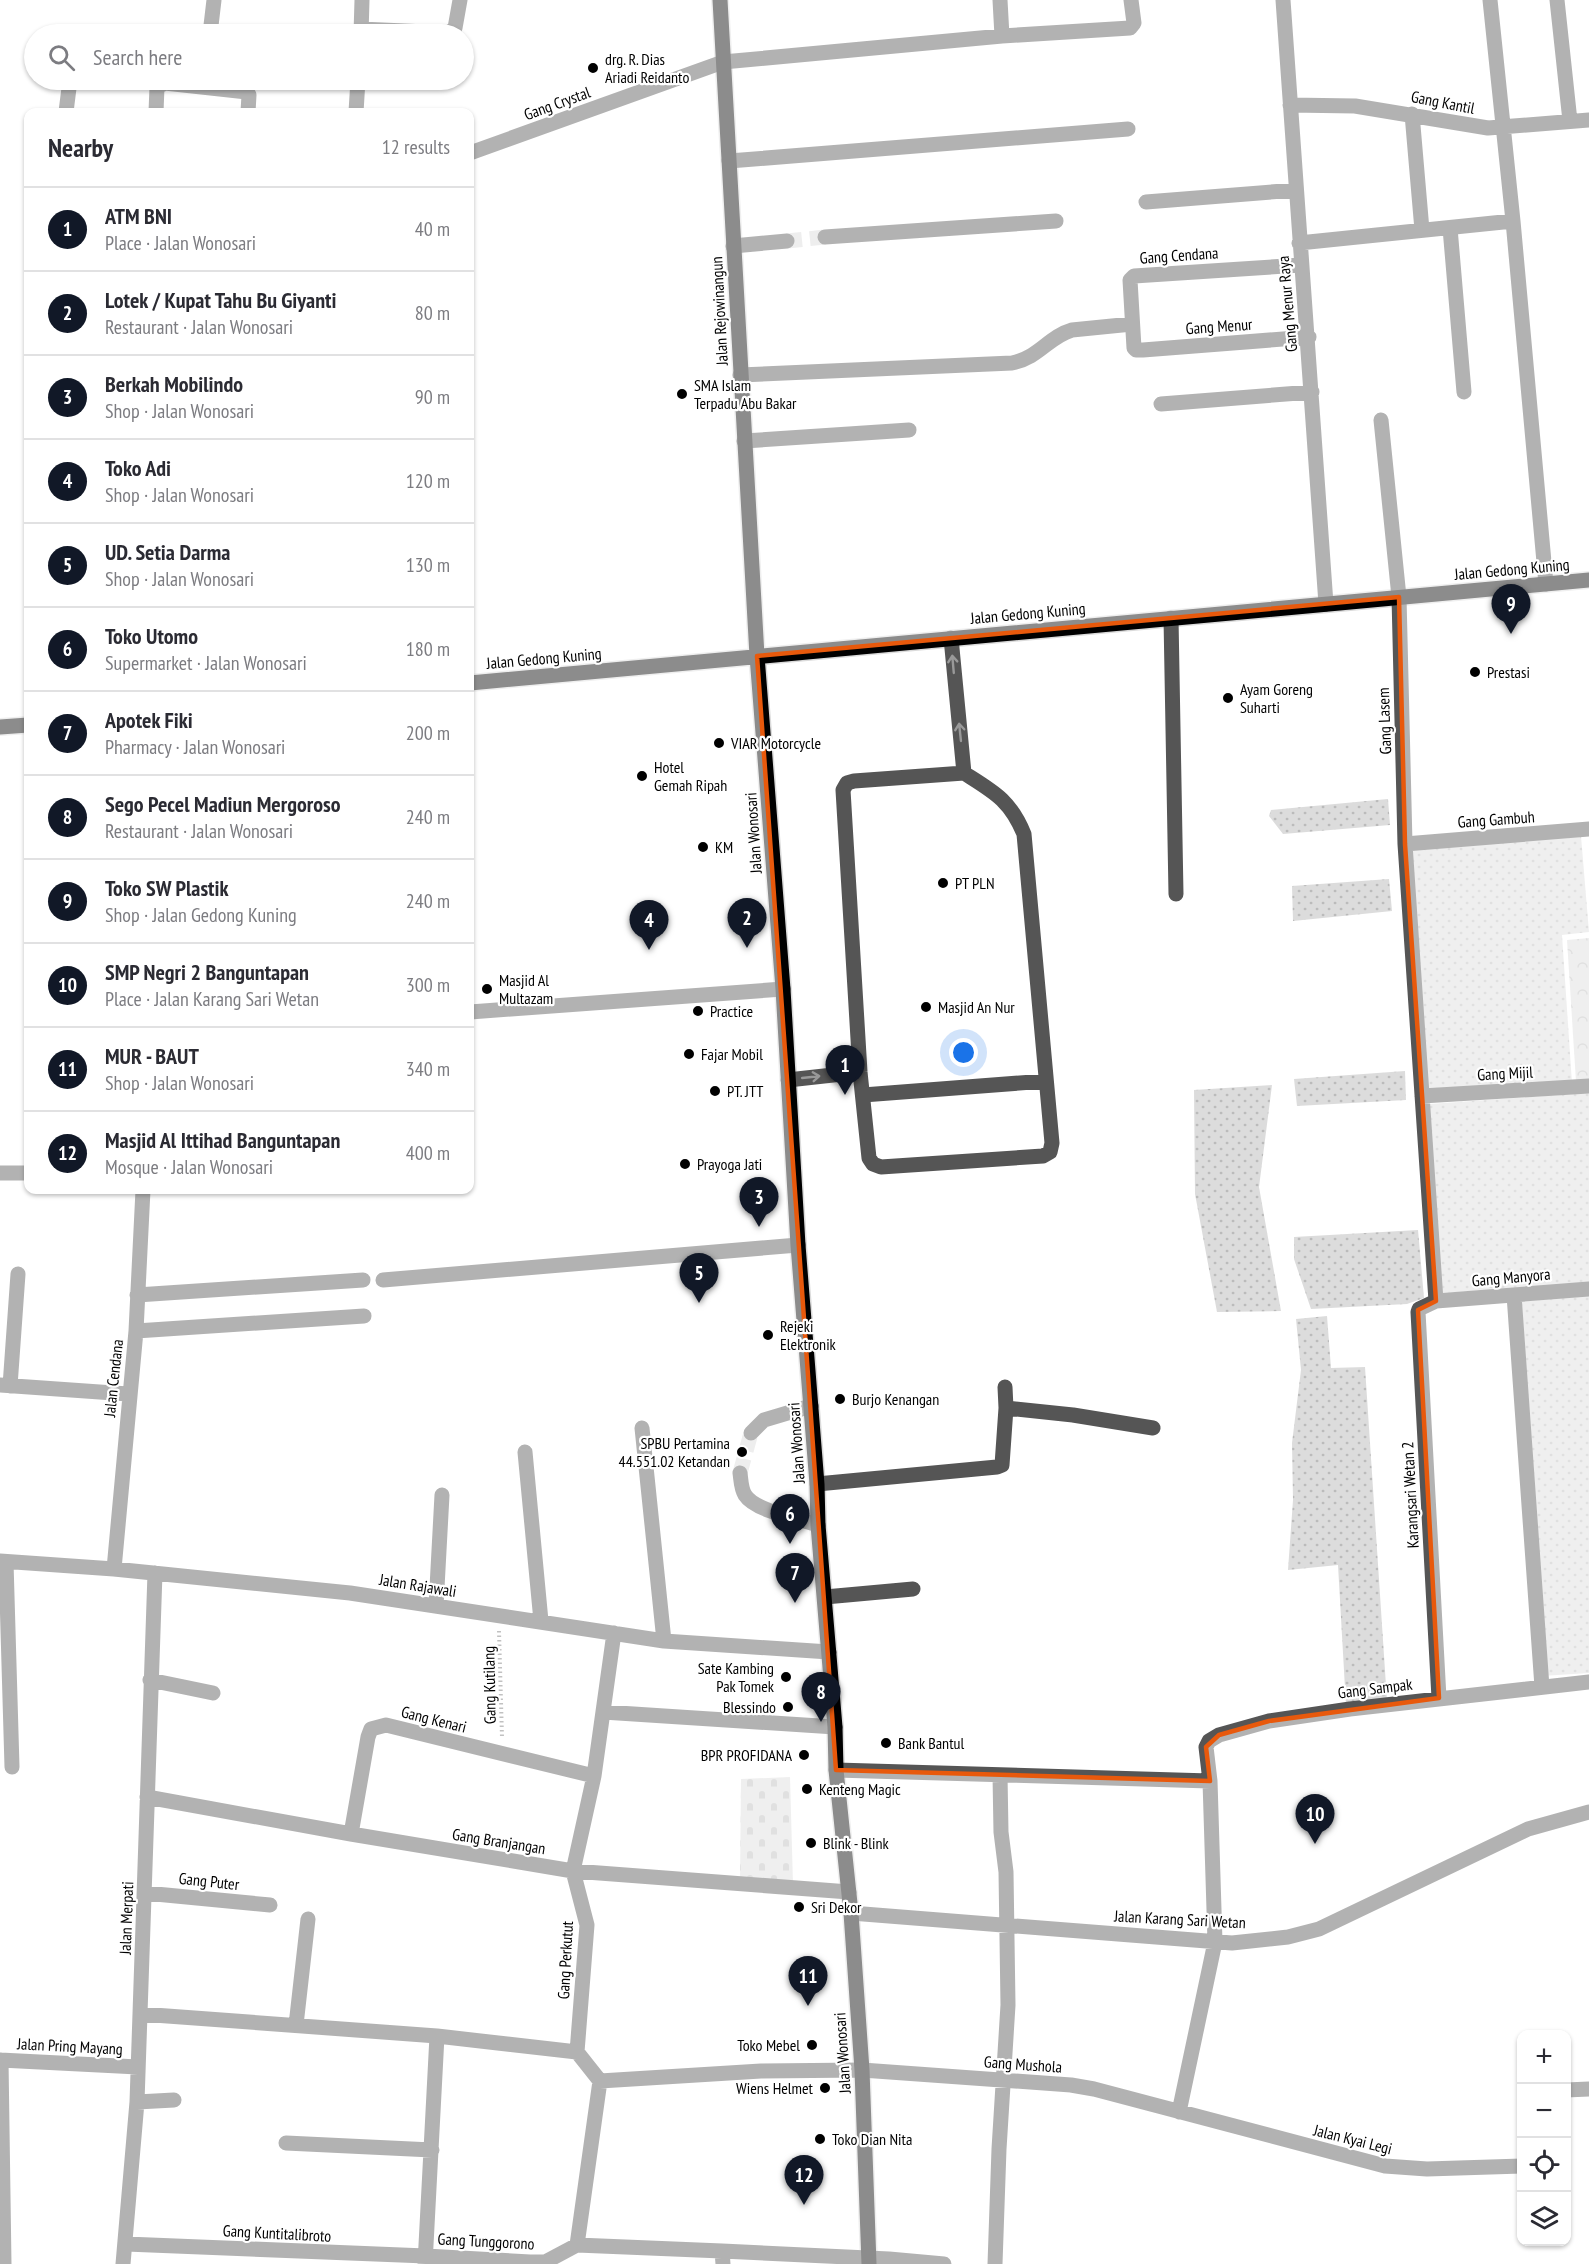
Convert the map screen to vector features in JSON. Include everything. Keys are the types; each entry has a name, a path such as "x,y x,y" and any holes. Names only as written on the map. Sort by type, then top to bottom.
{"main road":[{"name":"Jalan Rejowinangun","path":"720,0 757,656"},
{"name":"Jalan Gedong Kuning","path":"474,683 1589,580"},
{"name":"Jalan Wonosari","path":"757,656 783,989 798,1245 835,1727 836,1770 851,1913 862,2070 869,2261"},
{"path":"0,727 24,724"}],"street":[{"path":"211,24 214,0"},
{"path":"361,24 362,0"},
{"path":"456,24 460,0"},
{"path":"1000,0 1002,36"},
{"name":"Gang Crystal","path":"474,152 723,62 1002,36 1130,28 1134,23 1131,0"},
{"name":"Gang Menur Raya","path":"1283,0 1299,243 1309,337 1326,604"},
{"path":"1490,0 1546,584"},
{"path":"1557,0 1570,121"},
{"path":"66,108 69,90"},
{"path":"156,108 157,90"},
{"path":"238,90 248,92 248,108"},
{"path":"356,108 357,90"},
{"name":"Gang Kantil","path":"1290,105 1355,106 1478,127 1503,128 1589,120"},
{"path":"1412,114 1422,230"},
{"path":"729,161 1128,129"},
{"path":"1146,202 1296,190"},
{"path":"825,237 1056,221"},
{"path":"1299,243 1513,221"},
{"path":"1450,228 1464,392"},
{"path":"733,246 787,241"},
{"name":"Gang Cendana","path":"1134,348 1130,280 1134,276 1301,265"},
{"path":"740,375 1012,363 1026,360 1063,333 1072,330 1132,324"},
{"name":"Gang Menur","path":"1134,348 1143,350 1309,337"},
{"path":"1161,404 1312,392"},
{"name":"Gang Lasem","path":"1381,420 1399,597 1405,844 1437,1301"},
{"path":"744,441 909,430"},
{"path":"1171,618 1176,894"},
{"path":"951,638 964,773"},
{"path":"964,773 998,795 1015,813 1024,834 1052,1143 1050,1152 1043,1156 880,1167 873,1164 869,1158 860,1072 843,790 847,783 854,781 964,773"},
{"name":"Gang Gambuh","path":"1405,844 1589,829"},
{"path":"474,1012 783,989"},
{"path":"788,1080 860,1072"},
{"path":"863,1095 1046,1081"},
{"name":"Gang Mijil","path":"1422,1096 1589,1086"},
{"path":"0,1173 24,1173"},
{"name":"Jalan Cendana","path":"114,1569 135,1331 143,1194"},
{"path":"383,1280 798,1245"},
{"path":"18,1274 5,1385 128,1394"},
{"path":"137,1295 363,1280"},
{"name":"Gang Manyora","path":"1437,1301 1589,1289"},
{"path":"1514,1295 1542,1688"},
{"name":"Karangsari Wetan 2","path":"1437,1301 1419,1309 1418,1316 1440,1698"},
{"path":"135,1331 364,1316"},
{"path":"817,1484 1002,1465 1006,1408 1005,1387"},
{"path":"751,1433 764,1420 811,1406"},
{"path":"1006,1408 1073,1415 1153,1428"},
{"path":"642,1428 664,1641"},
{"path":"525,1452 541,1621"},
{"path":"740,1473 742,1489 754,1505 818,1525"},
{"path":"436,1606 442,1495"},
{"path":"3,1562 12,1767"},
{"name":"Jalan Rajawali","path":"3,1562 114,1569 350,1593 664,1641 829,1652"},
{"name":"Jalan Merpati","path":"123,2264 137,2103 155,1573"},
{"path":"825,1597 913,1588"},
{"path":"573,1871 594,1776 614,1633"},
{"path":"150,1680 213,1693"},
{"name":"Gang Sampak","path":"1210,1782 1206,1747 1209,1741 1219,1735 1269,1721 1440,1698 1589,1682"},
{"path":"603,1712 835,1727"},
{"name":"Gang Kenari","path":"351,1834 371,1729 386,1725 594,1776"},
{"path":"836,1770 1210,1782 1215,1942 1179,2112"},
{"path":"995,2264 1008,2006 1006,1872 1001,1832 1000,1775"},
{"name":"Gang Branjangan","path":"147,1797 573,1871 849,1892"},
{"name":"Jalan Karang Sari Wetan","path":"851,1913 1232,1943 1288,1937 1319,1929 1528,1828 1589,1812"},
{"name":"Gang Perkutut","path":"573,1871 587,1925 577,2052"},
{"name":"Gang Puter","path":"145,1893 270,1905"},
{"path":"296,2025 308,1919"},
{"path":"140,2014 437,2036 577,2052 600,2081 577,2245 723,2258 944,2264"},
{"path":"425,2260 437,2036"},
{"path":"0,2060 4,2264"},
{"name":"Jalan Pring Mayang","path":"0,2060 138,2067"},
{"name":"Gang Mushola","path":"600,2081 761,2072 862,2070 1082,2087 1179,2112"},
{"path":"1571,2090 1589,2089"},
{"path":"137,2103 174,2100"},
{"name":"Jalan Kyai Legi","path":"1179,2112 1396,2168 1517,2166"},
{"path":"286,2143 432,2150"},
{"name":"Gang Kuntitalibroto","path":"126,2244 425,2260"},
{"name":"Gang Tunggorono","path":"425,2260 545,2262 577,2245"}],"path":[{"name":"Gang Kutilang","path":"499,1615 503,1755"}],"highlighted area":[{"path":"1399,597 1405,844 1436,1301 1418,1310 1439,1698 1269,1721 1219,1735 1206,1747 1210,1781 836,1770 757,656"}],"green space":[{"path":"1388,799 1390,825 1283,834 1269,816 1271,810"},
{"path":"1581,836 1589,932 1562,935 1572,1083 1426,1092 1411,848"},
{"path":"1389,879 1392,911 1293,921 1292,886"},
{"path":"1589,938 1589,1081 1576,1082 1567,940"},
{"path":"1405,1071 1406,1100 1297,1106 1294,1079"},
{"path":"1272,1085 1259,1187 1281,1311 1217,1312 1195,1194 1194,1090"},
{"path":"1589,1093 1589,1283 1442,1293 1429,1104"},
{"path":"1418,1230 1424,1298 1407,1304 1311,1309 1294,1259 1294,1237"},
{"path":"1589,1293 1589,1673 1542,1676 1516,1298"},
{"path":"1327,1316 1331,1368 1365,1367 1387,1701 1346,1706 1338,1565 1288,1570 1293,1500 1292,1443 1301,1370 1296,1319"},
{"path":"790,1777 793,1884 740,1882 741,1779"}],"tunnel":[{"path":"787,241 825,237"},
{"path":"740,1473 751,1433"}],"place":[{"name":"drg. R. Dias Ariadi Reidanto","path":"593,68"},
{"name":"SMA Islam Terpadu Abu Bakar","path":"682,394"},
{"name":"Toko SW Plastik","path":"1511,634"},
{"name":"Prestasi","path":"1475,672"},
{"name":"Ayam Goreng Suharti","path":"1228,698"},
{"name":"VIAR Motorcycle","path":"719,743"},
{"name":"Hotel Gemah Ripah","path":"642,776"},
{"name":"KM","path":"703,847"},
{"name":"PT PLN","path":"943,883"},
{"name":"Lotek / Kupat Tahu Bu Giyanti","path":"747,948"},
{"name":"Toko Adi","path":"649,950"},
{"name":"Masjid Al Multazam","path":"487,989"},
{"name":"Masjid An Nur","path":"926,1007"},
{"name":"Practice","path":"698,1011"},
{"name":"Fajar Mobil","path":"689,1054"},
{"name":"PT. JTT","path":"715,1091"},
{"name":"ATM BNI","path":"845,1095"},
{"name":"Prayoga Jati","path":"685,1164"},
{"name":"Berkah Mobilindo","path":"759,1227"},
{"name":"UD. Setia Darma","path":"699,1303"},
{"name":"Rejeki Elektronik","path":"768,1335"},
{"name":"Burjo Kenangan","path":"840,1399"},
{"name":"SPBU Pertamina 44.551.02 Ketandan","path":"742,1452"},
{"name":"Toko Utomo","path":"790,1544"},
{"name":"Apotek Fiki","path":"795,1603"},
{"name":"Sate Kambing Pak Tomek","path":"786,1677"},
{"name":"Blessindo","path":"788,1707"},
{"name":"Sego Pecel Madiun Mergoroso","path":"821,1722"},
{"name":"Bank Bantul","path":"886,1743"},
{"name":"BPR PROFIDANA","path":"804,1755"},
{"name":"Kenteng Magic","path":"807,1789"},
{"name":"Blink - Blink","path":"811,1843"},
{"name":"SMP Negri 2 Banguntapan","path":"1315,1844"},
{"name":"Sri Dekor","path":"799,1907"},
{"name":"MUR - BAUT","path":"808,2006"},
{"name":"Toko Mebel","path":"812,2045"},
{"name":"Wiens Helmet","path":"825,2088"},
{"name":"Toko Dian Nita","path":"820,2139"},
{"name":"Masjid Al Ittihad Banguntapan","path":"804,2205"}]}
